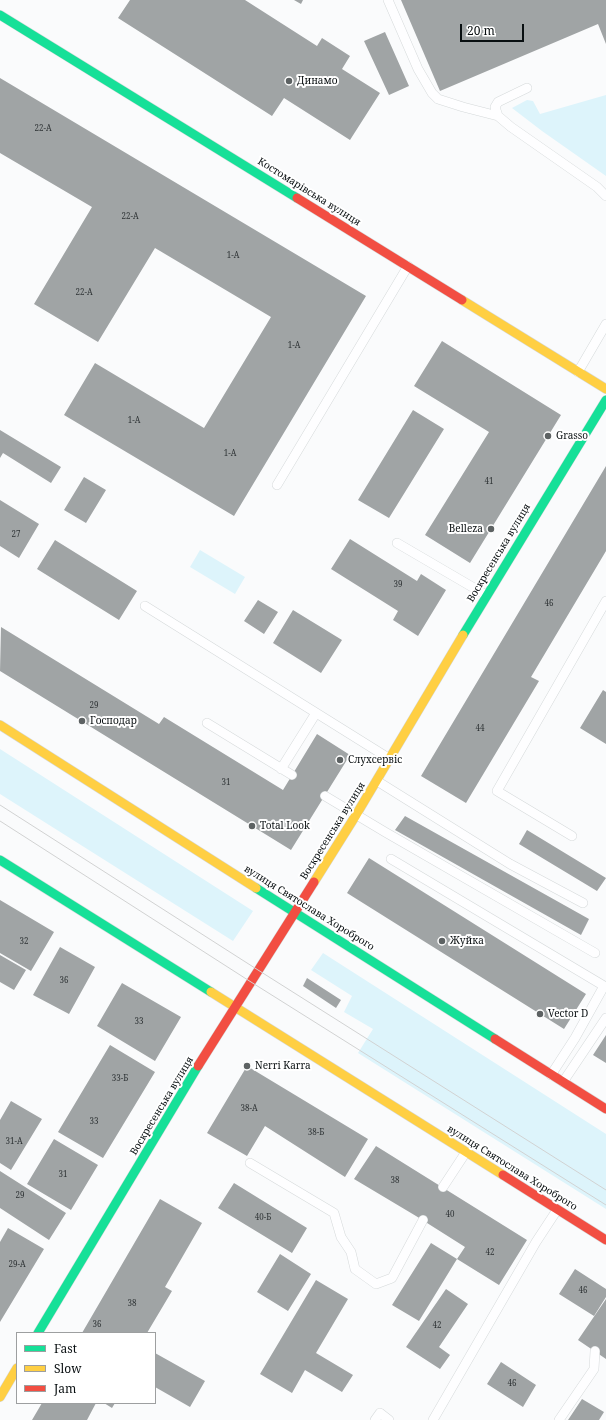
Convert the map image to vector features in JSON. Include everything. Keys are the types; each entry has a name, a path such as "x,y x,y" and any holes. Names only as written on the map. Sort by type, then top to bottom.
{"main road":[{"name":"Костомарівська вулиця","path":"0,15 603,387"},
{"name":"Воскресенська вулиця","path":"39,1332 235,1007 377,781 486,595 606,400"},
{"name":"вулиця Святослава Хороброго","path":"0,726 606,1109"},
{"name":"вулиця Святослава Хороброго","path":"0,860 606,1240"},
{"path":"0,1397 16,1370"}],"lane":[{"path":"388,0 418,69 432,93 438,99 498,116 597,187 606,196"},
{"path":"498,116 495,107 498,102 527,88"},
{"path":"277,485 408,266"},
{"path":"578,372 606,324"},
{"path":"603,387 606,376"},
{"path":"397,543 486,595"},
{"path":"572,836 497,791 606,601"},
{"path":"145,606 390,759"},
{"path":"281,769 316,713"},
{"path":"207,723 292,775"},
{"path":"377,781 510,864 583,903"},
{"path":"325,796 595,953"},
{"path":"391,859 604,986 575,1038 551,1075"},
{"path":"563,1082 606,1018"},
{"path":"443,1187 466,1152"},
{"path":"250,1164 334,1213 341,1237 351,1252 355,1269 376,1284 392,1278 423,1220"},
{"path":"433,1420 536,1242 557,1210"},
{"path":"559,1420 594,1369 595,1352"},
{"path":"375,1420 380,1413 390,1420"}],"shaded area":[{"path":"606,95 606,176 512,108 527,100 533,101 540,114"},
{"path":"200,550 245,577 235,594 190,567"},
{"path":"0,749 253,911 233,941 0,794"},
{"path":"323,953 606,1134 606,1209 358,1053 373,1029 344,1012 352,996 311,970"}],"building":[{"name":"Динамо","path":"130,0 245,0 317,46 322,38 350,56 342,69 380,93 350,140 284,98 272,116 118,18"},
{"path":"294,0 303,0 301,4"},
{"path":"401,0 606,0 606,44 598,24 440,91"},
{"path":"385,32 409,86 389,95 364,41"},
{"path":"0,78 366,296 234,516 64,415 95,363 204,428 271,317 155,248 98,342 34,304 92,207 0,153"},
{"path":"442,341 561,415 470,563 425,535 489,432 414,386"},
{"path":"413,410 444,429 389,518 358,500"},
{"path":"0,430 61,467 51,483 3,453 0,458"},
{"path":"606,466 606,551 531,677 539,681 466,803 421,776"},
{"path":"84,477 106,490 86,523 64,510"},
{"path":"0,500 39,524 19,558 0,546"},
{"path":"350,539 417,581 421,574 446,590 418,636 393,620 398,611 331,569"},
{"path":"55,540 137,591 119,620 37,569"},
{"path":"258,600 278,612 264,634 244,621"},
{"path":"293,610 342,640 321,673 273,643"},
{"path":"1,627 159,724 164,717 283,790 317,734 350,755 291,850 0,671"},
{"path":"603,690 606,692 606,744 580,728"},
{"path":"405,816 589,919 581,935 395,830"},
{"path":"527,830 606,878 597,891 519,844"},
{"path":"369,858 586,994 564,1029 347,893"},
{"path":"0,900 54,932 31,971 0,953"},
{"path":"60,947 95,967 69,1014 33,995"},
{"path":"0,955 26,970 14,990 0,982"},
{"path":"307,978 341,1000 336,1008 303,986"},
{"path":"122,983 181,1017 155,1061 97,1026"},
{"path":"606,1035 606,1063 593,1055"},
{"path":"110,1045 155,1072 103,1158 58,1132"},
{"path":"247,1066 368,1139 345,1177 265,1126 247,1156 207,1133"},
{"path":"11,1101 42,1119 11,1170 0,1163 0,1120"},
{"path":"54,1139 98,1165 71,1210 27,1184"},
{"path":"376,1146 527,1240 499,1285 457,1259 465,1247 354,1179"},
{"path":"0,1171 66,1213 49,1240 0,1208"},
{"path":"234,1183 307,1228 292,1253 218,1208"},
{"path":"160,1199 202,1223 165,1287 172,1291 148,1332 83,1332"},
{"path":"8,1228 44,1249 0,1322 0,1242"},
{"path":"431,1243 457,1259 419,1321 392,1305"},
{"path":"280,1254 311,1274 288,1311 257,1292"},
{"path":"575,1269 606,1289 606,1297 594,1316 559,1294"},
{"path":"316,1280 348,1299 316,1353 353,1375 342,1392 305,1370 292,1393 260,1374"},
{"path":"446,1289 468,1304 439,1347 450,1355 440,1369 406,1347"},
{"path":"606,1299 606,1359 578,1340"},
{"path":"156,1354 205,1381 190,1407 156,1388"},
{"path":"501,1362 536,1385 523,1407 487,1384"},
{"path":"582,1399 604,1412 599,1420 568,1420"},
{"path":"41,1404 95,1404 87,1420 32,1420"},
{"path":"106,1404 114,1404 112,1408"}],"tram line":[{"path":"0,805 606,1190"},
{"path":"0,821 251,982 606,1205"}],"traffic: fast":[{"path":"0,15 297,198"},
{"path":"463,635 606,400"},
{"path":"0,860 211,992"},
{"path":"256,888 495,1039"},
{"path":"39,1332 198,1066"}],"traffic: slow":[{"path":"462,300 606,389"},
{"path":"314,882 356,815 463,635"},
{"path":"0,725 256,888"},
{"path":"211,992 503,1175"},
{"path":"0,1397 16,1370"}],"traffic: jam":[{"path":"297,198 462,300"},
{"path":"198,1066 314,882"},
{"path":"495,1039 606,1109"},
{"path":"503,1175 606,1240"}],"place":[{"name":"Динамо","path":"289,81"},
{"name":"Grasso","path":"548,436"},
{"name":"Belleza","path":"491,529"},
{"name":"Господар","path":"82,721"},
{"name":"Слухсервіс","path":"340,760"},
{"name":"Total Look","path":"252,826"},
{"name":"Жуйка","path":"442,941"},
{"name":"Vector D","path":"540,1014"},
{"name":"Nerri Karra","path":"247,1066"}]}
